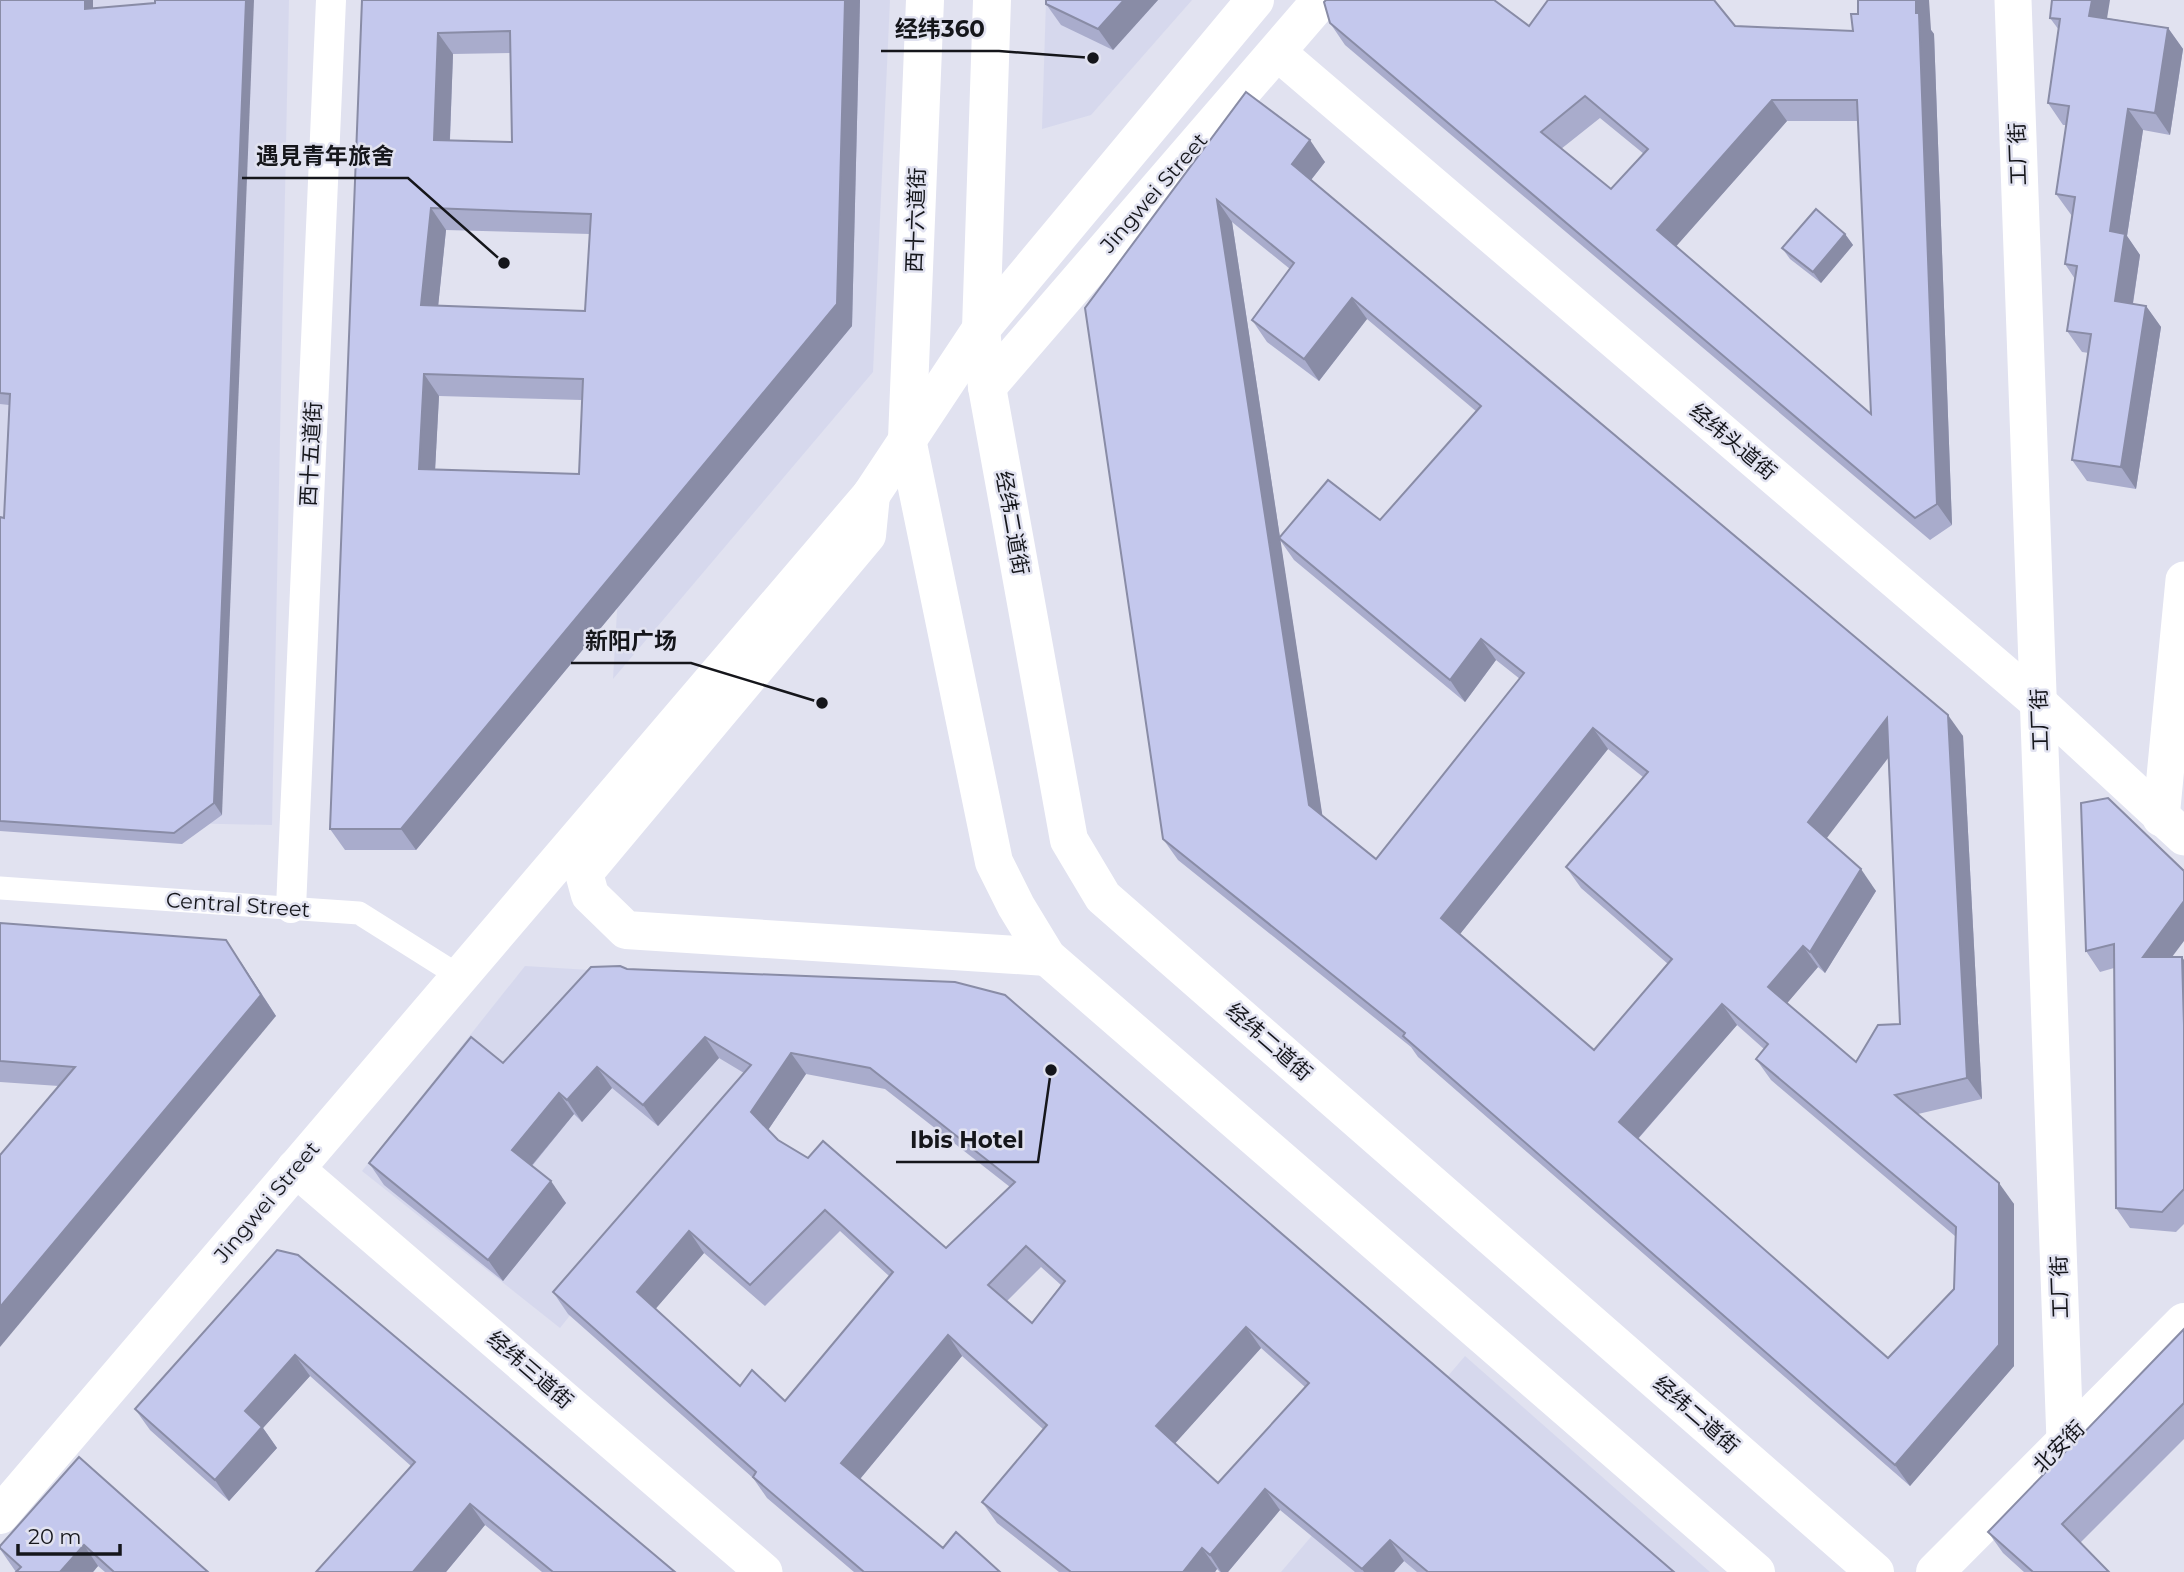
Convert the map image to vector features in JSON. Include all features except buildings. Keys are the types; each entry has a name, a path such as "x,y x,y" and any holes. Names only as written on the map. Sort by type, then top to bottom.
{"main road":[{"name":"西十六道街","path":"907,439 925,0"},
{"path":"981,329 992,0"},
{"path":"981,329 1255,0"},
{"name":"Jingwei Street","path":"987,387 1321,0"},
{"name":"Jingwei Street","path":"0,1515 871,495 981,329"},
{"name":"经纬二道街","path":"981,329 987,387 1069,840 1102,897 1875,1572"},
{"path":"907,439 994,862 1016,906 1047,957 1756,1572"},
{"path":"871,495 867,535 584,873 590,895 626,930 1047,957"},
{"name":"北安街","path":"1935,1572 2184,1322"}],"street":[{"name":"西十五道街","path":"291,908 331,0"},
{"name":"工厂街","path":"2012,0 2065,1441"},
{"name":"经纬头道街","path":"1277,52 2039,703 2172,828"},
{"path":"2172,828 2184,580"},
{"name":"Central Street","path":"0,888 359,913 459,976"},
{"name":"经纬三道街","path":"295,1168 764,1572"}],"shaded area":[{"path":"0,0 289,0 272,825 0,819"},
{"path":"653,0 890,0 873,372 613,679"},
{"path":"1046,0 1192,0 1091,115 1042,129"},
{"path":"525,966 832,985 560,1328 362,1171"},
{"path":"1465,1356 1710,1572 1281,1572"}],"place":[{"name":"经纬360","path":"1093,58"},
{"name":"遇見青年旅舍","path":"504,263"},
{"name":"新阳广场","path":"822,703"},
{"name":"Ibis Hotel","path":"1051,1070"}]}
